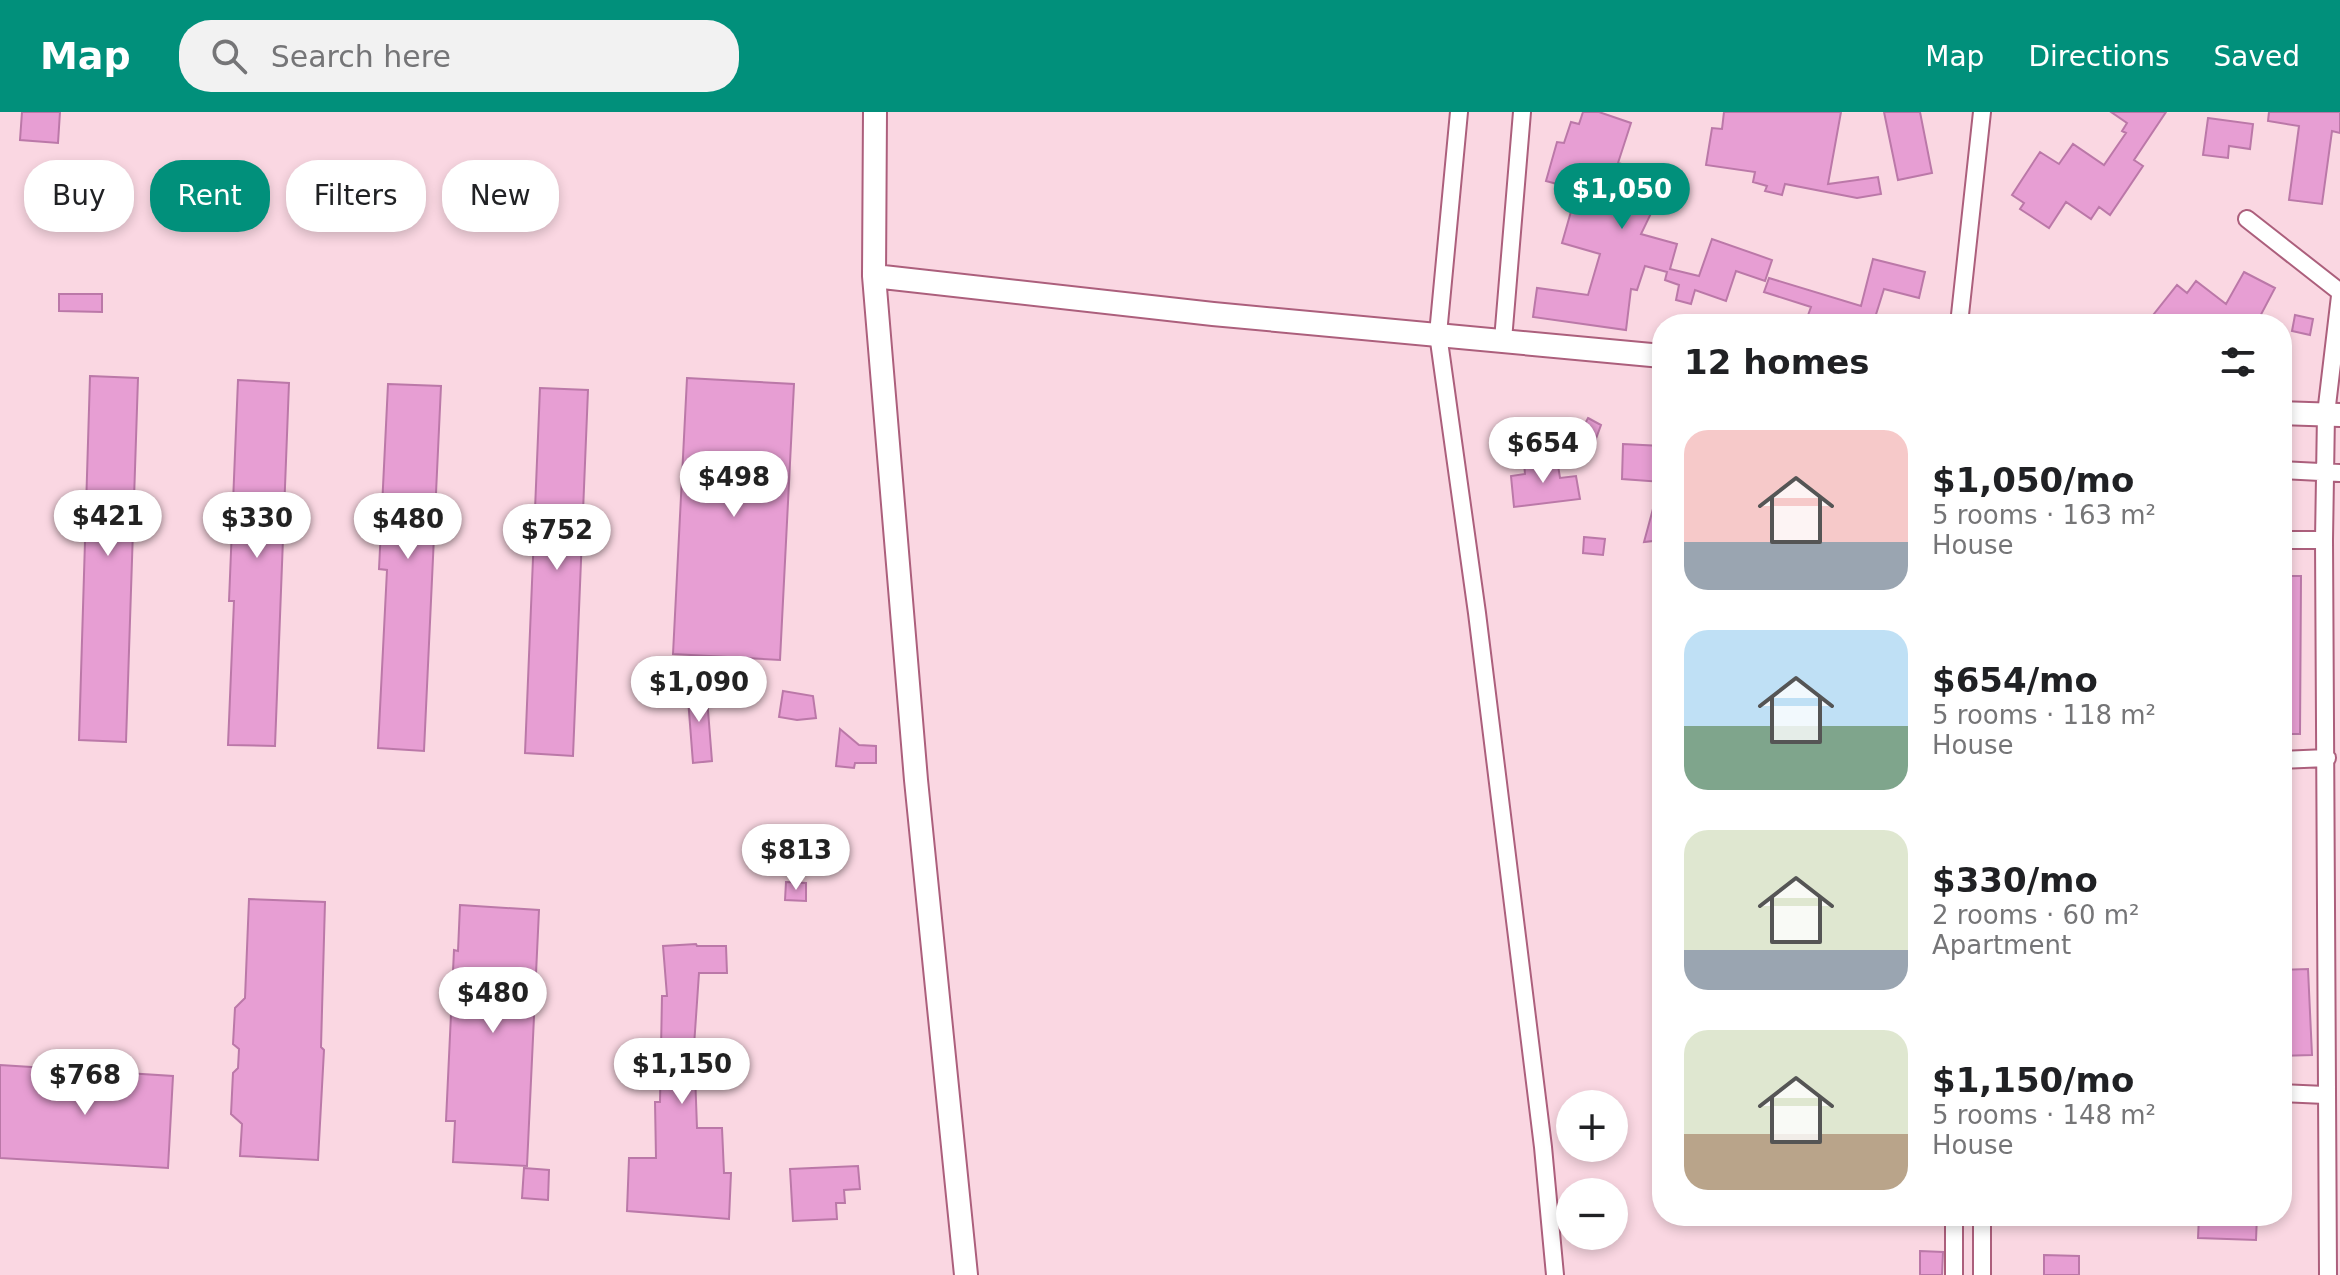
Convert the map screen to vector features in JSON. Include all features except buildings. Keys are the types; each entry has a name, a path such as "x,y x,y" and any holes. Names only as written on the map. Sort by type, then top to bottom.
{"street":[{"path":"875,112 874,276 916,780 966,1275"},
{"path":"1459,112 1438,334 1477,613 1543,1147 1555,1275"},
{"path":"1503,340 1522,112"},
{"path":"1960,314 1982,112"},
{"path":"2247,219 2340,294 2332,473 2324,540 2327,758 2333,780 2334,956 2325,1095 2328,1275"},
{"path":"874,276 1213,314 1652,355"},
{"path":"2292,413 2333,414"},
{"path":"2292,471 2332,473"},
{"path":"2292,540 2324,540"},
{"path":"2292,760 2327,758"},
{"path":"2292,1093 2325,1095"},
{"path":"1954,1226 1954,1275"},
{"path":"1982,1226 1982,1275"}]}
